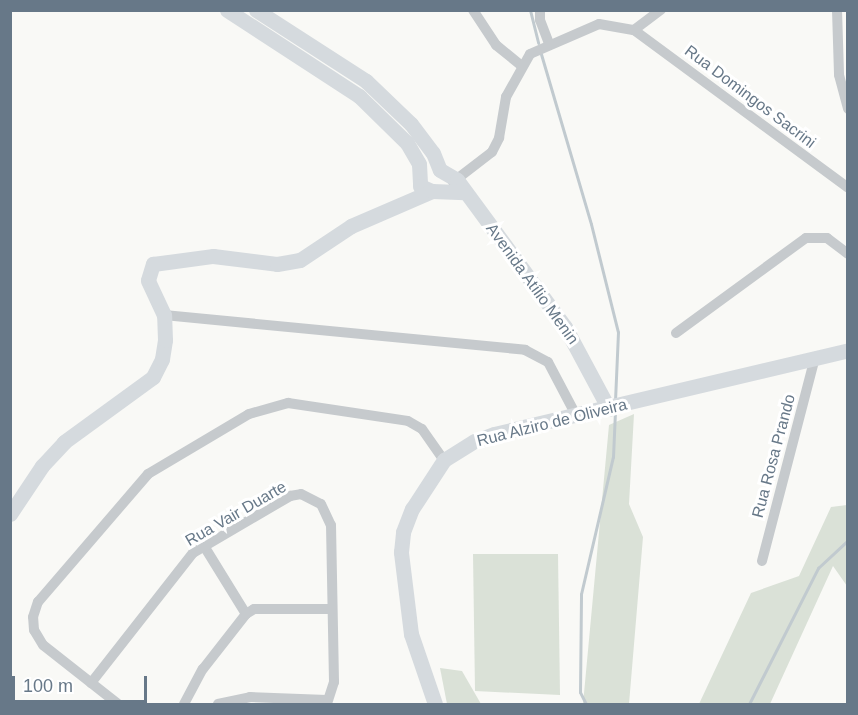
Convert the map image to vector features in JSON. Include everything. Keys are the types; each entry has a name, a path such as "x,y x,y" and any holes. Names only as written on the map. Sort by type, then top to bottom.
{"street":[{"path":"227,10 359,96 399,132 420,173 420,186 438,190"},
{"path":"256,10 366,81 411,124 433,153 440,170 438,190"},
{"path":"473,10 496,45 522,66"},
{"path":"540,10 540,20 549,43"},
{"path":"10,514 42,466 64,442 153,377 162,359 164,315 148,280 153,264 213,256 277,264 300,260 351,226 438,190 461,186 492,152 499,138 506,97 522,66 533,51 599,24 634,30 661,10"},
{"path":"837,10 839,75 848,109"},
{"name":"Rua Domingos Sacrini","path":"634,30 848,188"},
{"path":"397,207 420,173 428,167 440,170"},
{"name":"Avenida Atílio Menin","path":"440,170 461,186 565,327 614,408"},
{"path":"676,333 806,238 827,238 848,254"},
{"path":"164,315 525,350 548,362 576,416"},
{"name":"Rua Alziro de Oliveira","path":"435,705 411,634 401,552 403,532 412,509 444,460 475,441 494,434 614,408 848,350"},
{"name":"Rua Rosa Prando","path":"762,561 815,357"},
{"path":"118,705 43,645 34,630 33,617 38,602 148,474 249,414 288,403 408,420 422,429 444,460"},
{"name":"Rua Vair Duarte","path":"91,683 182,564 204,546 290,496 312,498 321,504 331,525 334,682 327,702"},
{"path":"204,546 246,614"},
{"path":"184,705 203,669 246,614 254,609 332,609"},
{"path":"218,705 252,701 277,702 301,697 327,702"}],"shaded area":[{"path":"634,414 629,504 643,537 629,704 583,704 609,425"},
{"path":"847,505 847,586 833,566 770,704 699,704 751,593 799,576 831,507"},
{"path":"473,554 558,554 560,695 475,691"},
{"path":"440,668 462,671 481,704 447,704"}],"waterway":[{"path":"530,10 538,43"},
{"path":"541,54 591,224 618,332 615,401"},
{"path":"586,704 580,692 581,594 613,457 615,411"},
{"path":"749,704 818,568 848,540"}]}
